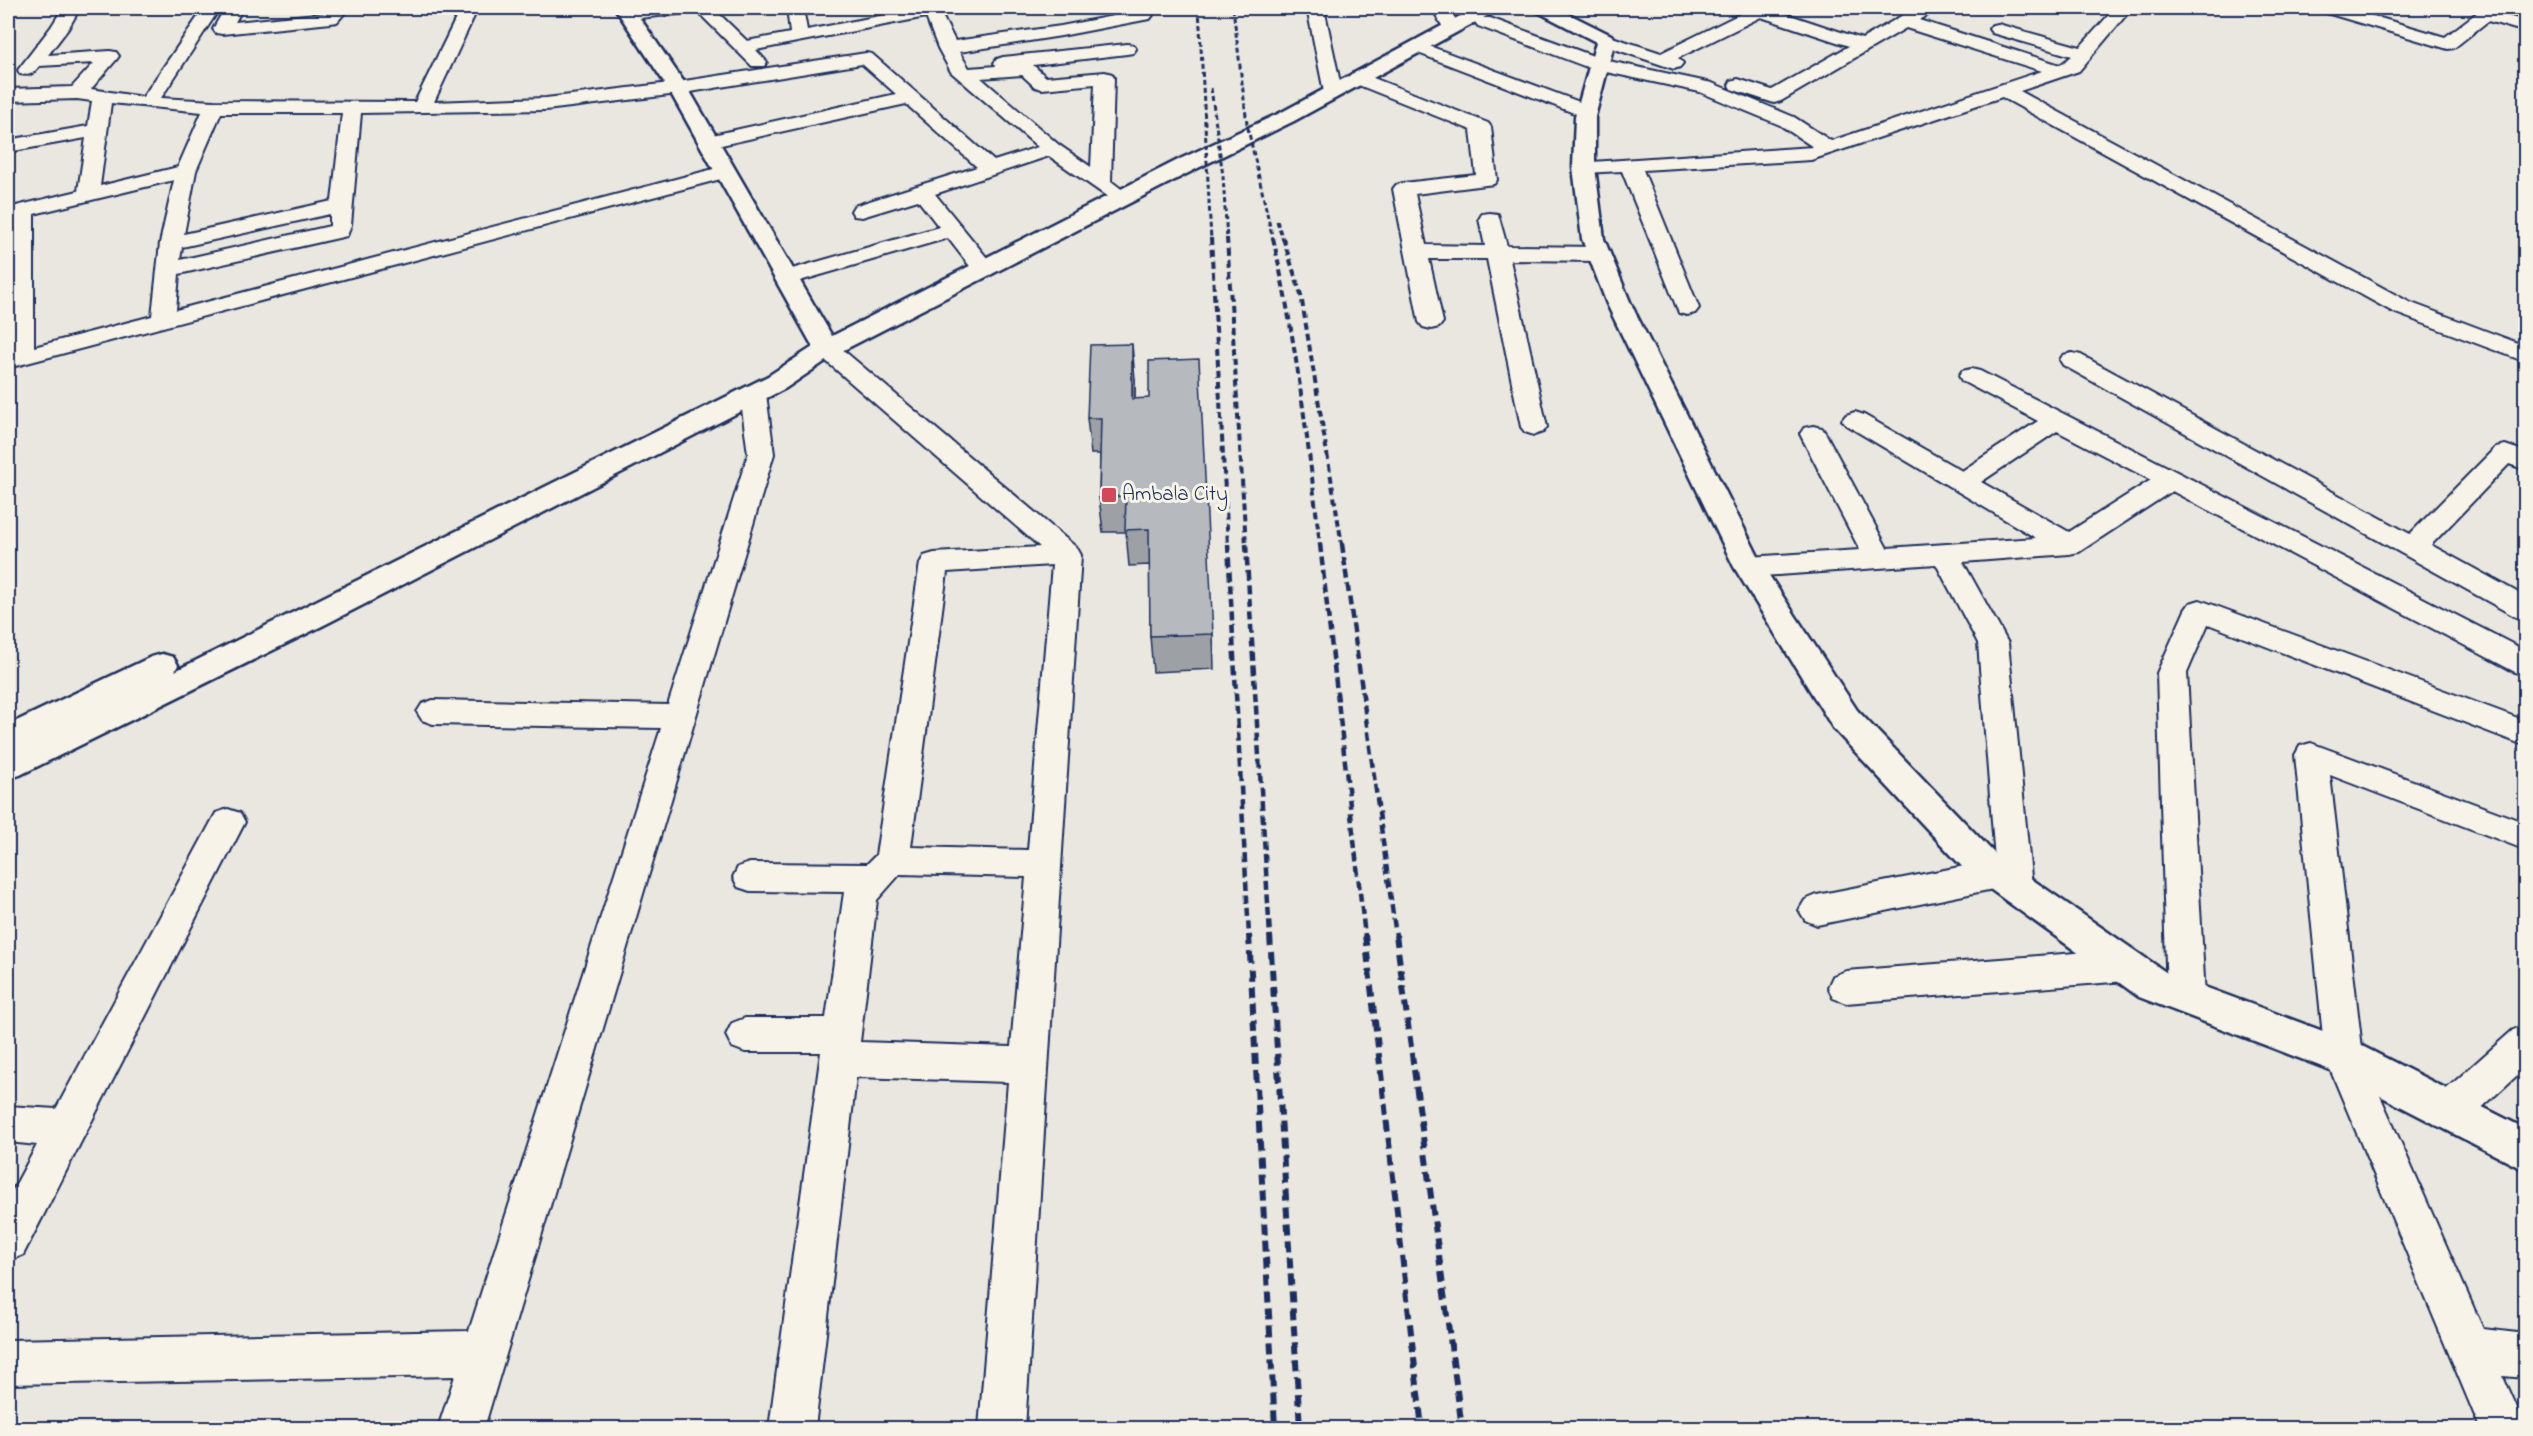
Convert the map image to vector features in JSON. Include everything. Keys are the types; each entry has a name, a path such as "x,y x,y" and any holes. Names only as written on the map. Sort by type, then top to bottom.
{"main road":[{"path":"1545,8 1603,52 1586,111 1584,167 1593,239 1619,304 1749,567 1845,719 1982,863 2153,985 2344,1058 2526,1151"},
{"path":"626,11 678,88 827,349"},
{"path":"1362,76 1424,50 1491,14"},
{"path":"8,766 313,617 777,382 827,349 1333,92 1451,27 1491,14"},
{"path":"8,739 298,600 680,411 764,372 827,349"}],"street":[{"path":"8,87 36,61 71,8"},
{"path":"148,103 212,8"},
{"path":"234,8 222,29 331,18 340,8"},
{"path":"422,108 469,8"},
{"path":"626,11 694,8"},
{"path":"704,8 745,47 768,74"},
{"path":"795,8 799,36"},
{"path":"947,48 1061,31 1144,15 1142,8"},
{"path":"1315,8 1333,92"},
{"path":"1442,8 1451,27"},
{"path":"1784,18 1799,8"},
{"path":"1603,52 1663,59 1774,97 1926,8 1947,14"},
{"path":"1997,8 1983,25 2084,54"},
{"path":"1584,167 1811,154 2006,91 2072,67 2124,8"},
{"path":"2289,8 2302,8"},
{"path":"2330,8 2448,44 2485,15 2526,27"},
{"path":"745,47 930,9 947,48 961,71 1052,149 1122,198"},
{"path":"1663,59 1757,9 1863,45"},
{"path":"1491,14 1705,87 1787,122 1829,148"},
{"path":"1896,26 2061,71"},
{"path":"1896,26 2036,80"},
{"path":"961,71 1128,49"},
{"path":"1424,50 1586,111"},
{"path":"36,61 110,57 77,93"},
{"path":"8,95 77,93 148,103 214,107 352,109 546,104 678,88 866,58 991,169"},
{"path":"961,71 1026,69 1042,83 1105,78 1101,183"},
{"path":"1362,76 1481,127 1487,180 1403,189 1431,322"},
{"path":"2006,91 2401,307 2526,355"},
{"path":"88,195 102,96"},
{"path":"708,142 910,97"},
{"path":"163,319 171,243 186,171 214,107"},
{"path":"335,274 352,109"},
{"path":"8,146 97,130"},
{"path":"862,211 1052,149"},
{"path":"1630,164 1686,308"},
{"path":"186,171 15,212 15,359 725,172"},
{"path":"922,191 984,269"},
{"path":"171,243 342,205"},
{"path":"1490,219 1534,427"},
{"path":"786,278 953,230"},
{"path":"168,270 339,231"},
{"path":"1416,252 1599,254"},
{"path":"827,349 1067,555"},
{"path":"2072,360 2526,610"},
{"path":"1971,376 2526,664"},
{"path":"461,1428 761,454 753,394"},
{"path":"1855,420 2069,545"},
{"path":"1962,483 2056,420"},
{"path":"1813,434 1878,558"},
{"path":"2413,547 2505,453 2526,462"},
{"path":"1749,567 2069,545 2170,480"},
{"path":"1817,910 2006,881 1994,644 1945,554"},
{"path":"1002,1428 1067,555"},
{"path":"792,1428 860,895 884,869 934,563 1067,555"},
{"path":"2186,997 2172,673 2200,610 2526,734"},
{"path":"433,712 680,717"},
{"path":"2503,1428 2344,1058 2312,755 2526,837"},
{"path":"8,1240 228,822"},
{"path":"750,877 884,869 1044,864"},
{"path":"1846,987 2126,965"},
{"path":"745,1035 841,1047 1029,1065"},
{"path":"2449,1112 2526,1042"},
{"path":"8,1124 67,1128"},
{"path":"2469,1350 2526,1356"},
{"path":"8,1362 484,1353"}],"building":[{"path":"1132,344 1132,399 1149,398 1149,361 1199,359 1213,634 1150,636 1149,529 1125,530 1126,496 1099,497 1101,418 1087,418 1090,345"}],"railway":[{"path":"1199,8 1211,240"},
{"path":"1233,8 1247,124 1273,240"},
{"path":"1211,88 1223,176 1227,240"},
{"path":"1277,221 1283,240"},
{"path":"1211,238 1228,545"},
{"path":"1227,238 1246,545"},
{"path":"1273,238 1295,353 1320,545"},
{"path":"1283,238 1301,295 1342,545"},
{"path":"1228,544 1249,936"},
{"path":"1246,544 1270,936"},
{"path":"1320,544 1365,936"},
{"path":"1342,544 1396,936"},
{"path":"1249,935 1275,1428"},
{"path":"1270,935 1300,1428"},
{"path":"1365,935 1422,1428"},
{"path":"1396,935 1462,1428"}],"place":[{"name":"Ambala City","path":"1109,495"}]}
